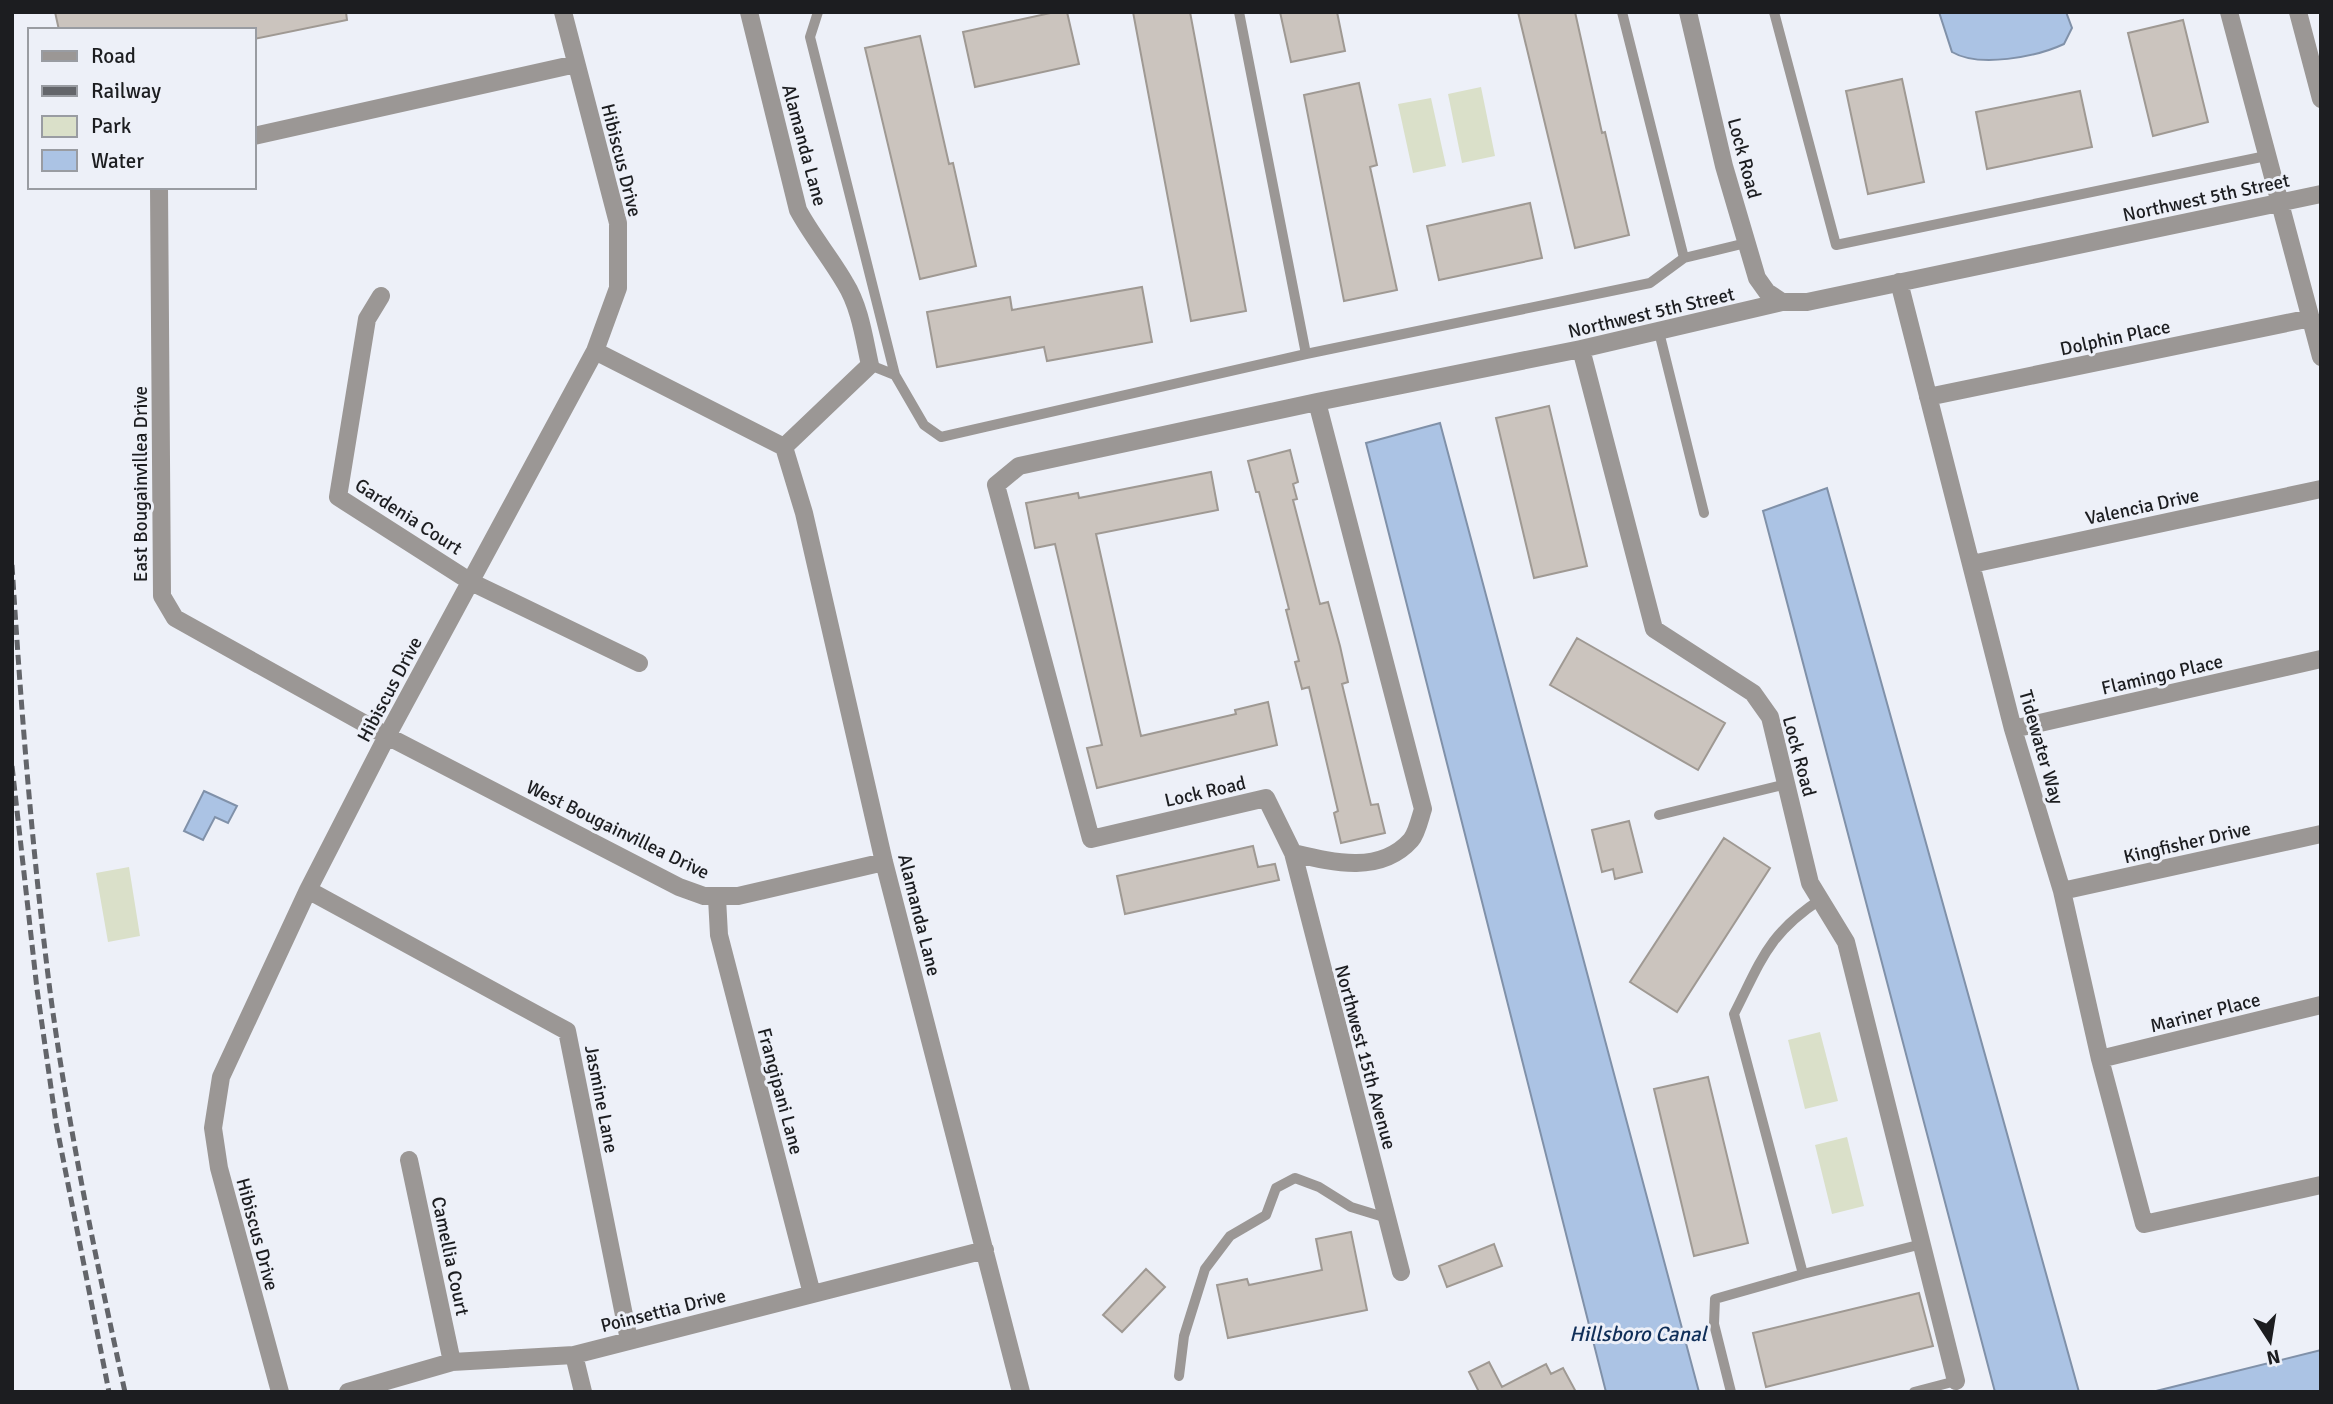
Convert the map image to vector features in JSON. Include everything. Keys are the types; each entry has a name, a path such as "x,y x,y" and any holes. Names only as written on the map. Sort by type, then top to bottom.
{"street":[{"name":"Hibiscus Drive","path":"280,1392 219,1168 213,1128 221,1077 308,890 387,736 595,351 618,288 618,222 563,12"},
{"name":"Alamanda Lane","path":"749,12 799,210 813,238 846,284 860,320 870,365"},
{"name":"Lock Road","path":"1688,12 1724,166 1746,243 1762,287 1782,302"},
{"path":"2229,12 2278,204 2288,226 2321,357"},
{"path":"2298,12 2321,99"},
{"path":"256,136 576,64"},
{"name":"East Bougainvillea Drive","path":"159,189 162,596 175,618 387,736"},
{"name":"Northwest 5th Street","path":"996,485 1019,466 1581,349 1782,302 1807,302 2321,194"},
{"name":"Tidewater Way","path":"1899,282 2013,729 2062,891 2099,1059 2144,1224 2321,1185"},
{"name":"Gardenia Court","path":"381,296 367,319 338,497 471,582 639,663"},
{"name":"Dolphin Place","path":"1928,397 2311,318"},
{"name":"Lock Road","path":"1581,349 1654,629 1753,693 1770,716 1810,883 1846,942 1956,1381"},
{"path":"595,351 784,447 870,365"},
{"path":"1293,853 1348,865 1390,856 1412,839 1423,809 1317,402"},
{"name":"Alamanda Lane","path":"784,447 804,513 884,862 1021,1392"},
{"name":"Lock Road","path":"996,485 1091,839 1266,798 1293,853"},
{"name":"Valencia Drive","path":"1972,564 2321,489"},
{"name":"Flamingo Place","path":"2013,729 2321,659"},
{"name":"West Bougainvillea Drive","path":"387,736 679,887 717,898 738,897 884,862"},
{"name":"Kingfisher Drive","path":"2062,891 2321,834"},
{"name":"Northwest 15th Avenue","path":"1293,853 1401,1272"},
{"name":"Jasmine Lane","path":"308,890 567,1031 629,1340"},
{"name":"Frangipani Lane","path":"717,898 719,936 812,1294"},
{"name":"Mariner Place","path":"2099,1059 2321,1005"},
{"name":"Camellia Court","path":"409,1160 452,1362"},
{"name":"Poinsettia Drive","path":"348,1392 452,1362 574,1355 985,1250"},
{"path":"574,1355 583,1392"}],"lane":[{"path":"818,12 810,37 895,375 924,425 941,437 1306,355 1650,283 1684,257 1746,243"},
{"path":"1239,12 1306,355"},
{"path":"1622,12 1684,257"},
{"path":"1774,12 1836,245 2266,156"},
{"path":"1659,332 1704,513"},
{"path":"870,365 895,375"},
{"path":"1659,815 1787,784"},
{"path":"1803,1274 1734,1014 1773,939 1791,919 1821,899"},
{"path":"1179,1376 1184,1336 1205,1269 1230,1236 1266,1215 1276,1188 1295,1178 1319,1187 1351,1207 1387,1218"},
{"path":"1731,1392 1714,1324 1715,1299 1922,1244"},
{"name":"Lock Road","path":"1914,1392 1956,1381"}],"green space":[{"path":"1481,87 1495,156 1462,163 1448,94"},
{"path":"1431,98 1446,166 1413,173 1398,104"},
{"path":"129,867 140,936 108,942 96,873"},
{"path":"1820,1032 1838,1101 1805,1109 1788,1040"},
{"path":"1847,1137 1864,1206 1832,1214 1815,1145"}],"water":[{"path":"1939,12 2066,12 2072,28 2064,44 2052,49 2008,59 1977,59 1952,52"},
{"name":"Hillsboro Canal","path":"1440,423 1699,1392 1606,1392 1366,443"},
{"path":"1827,488 2079,1392 1995,1392 1763,511"},
{"path":"204,791 237,806 228,823 215,817 203,840 184,831"},
{"path":"2321,1350 2321,1392 2152,1392"}],"building":[{"path":"55,12 346,12 347,20 256,39 256,28 59,28"},
{"path":"1055,12 1067,12 1079,64 975,87 963,32"},
{"path":"1133,12 1190,12 1246,311 1191,321"},
{"path":"1280,12 1337,12 1345,51 1291,62"},
{"path":"1518,12 1575,12 1602,133 1605,132 1629,235 1575,248"},
{"path":"2183,20 2208,122 2153,136 2128,33"},
{"path":"920,36 949,164 953,163 976,266 920,279 865,48"},
{"path":"1902,79 1924,182 1868,194 1846,91"},
{"path":"1359,83 1377,165 1370,167 1397,290 1344,301 1304,95"},
{"path":"2080,91 2092,147 1987,169 1976,112"},
{"path":"1530,203 1542,258 1439,280 1427,226"},
{"path":"1142,287 1152,342 1047,361 1044,347 937,367 927,312 1010,297 1012,310"},
{"path":"1549,406 1587,566 1534,578 1496,418"},
{"path":"1290,450 1298,482 1293,484 1297,499 1293,500 1320,604 1328,602 1348,682 1342,684 1371,805 1378,804 1385,833 1341,843 1334,813 1338,811 1309,687 1302,689 1295,662 1299,661 1286,610 1289,609 1259,492 1256,492 1248,461"},
{"path":"1211,472 1218,510 1096,534 1141,736 1236,714 1235,710 1268,702 1277,745 1097,788 1087,748 1102,745 1055,544 1035,548 1026,503 1078,493 1079,498"},
{"path":"1577,638 1725,723 1698,770 1550,685"},
{"path":"1629,821 1642,872 1615,879 1613,869 1602,872 1592,830"},
{"path":"1724,838 1770,868 1677,1012 1630,982"},
{"path":"1253,846 1258,867 1275,864 1279,880 1125,914 1117,876"},
{"path":"1708,1077 1748,1243 1694,1256 1654,1089"},
{"path":"1351,1232 1367,1310 1228,1338 1217,1285 1247,1279 1249,1285 1322,1270 1316,1239"},
{"path":"1494,1244 1502,1266 1447,1287 1439,1266"},
{"path":"1146,1269 1165,1287 1122,1332 1103,1315"},
{"path":"1919,1293 1933,1346 1766,1387 1753,1333"},
{"path":"1489,1362 1502,1387 1546,1364 1551,1374 1563,1368 1576,1392 1479,1392 1469,1372"}],"railway":[{"path":"12,565 28,779 50,991 83,1193 125,1392"},
{"path":"12,766 37,989 56,1123 109,1392"}]}
